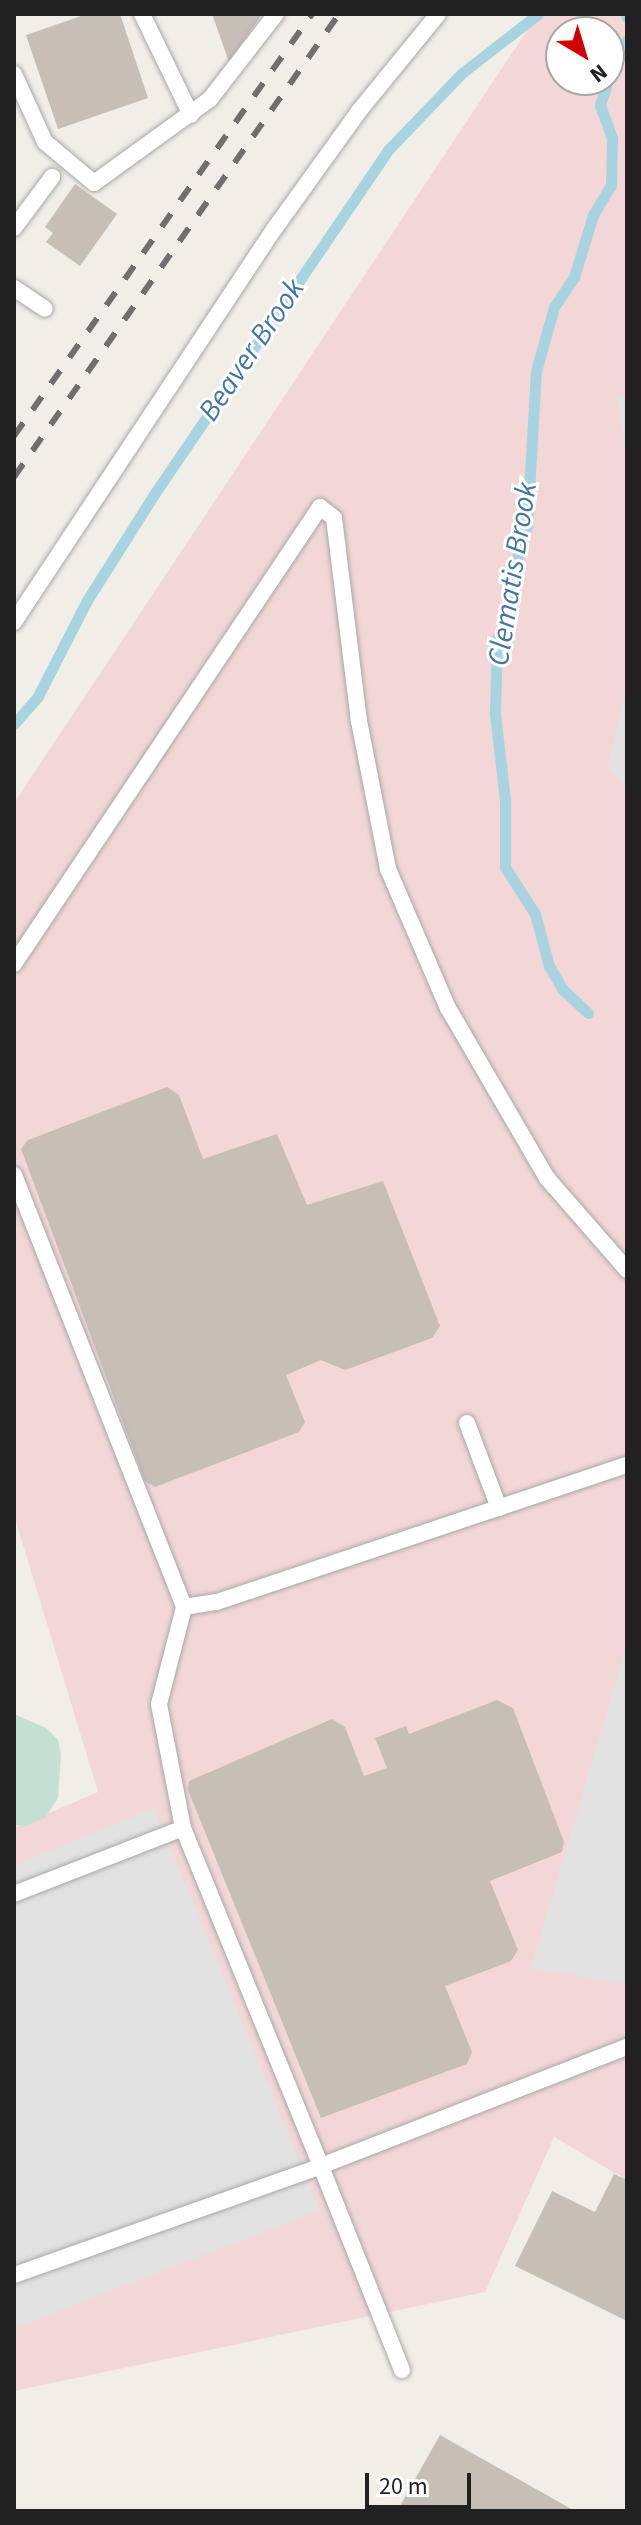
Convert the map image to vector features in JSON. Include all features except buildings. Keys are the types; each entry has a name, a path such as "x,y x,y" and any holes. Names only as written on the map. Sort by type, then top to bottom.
{"lane":[{"path":"142,14 191,115"},
{"path":"14,74 45,142 94,183 191,115 228,81 276,14"},
{"path":"14,622 275,228 359,111 438,14"},
{"path":"14,228 52,177"},
{"path":"14,288 45,309"},
{"path":"14,964 320,507 334,518 359,721 388,869 448,1008 547,1178 627,1270"},
{"path":"14,1175 184,1607 159,1704 183,1828 402,2370"},
{"path":"467,1423 499,1508"},
{"path":"184,1607 217,1602 627,1465"},
{"path":"14,1894 183,1828"},
{"path":"14,2275 321,2166 627,2047"}],"shaded area":[{"path":"538,14 627,14 627,2180 554,2137 485,2292 14,2391 14,1828 98,1792 14,1515 14,803"},
{"path":"627,397 627,462 617,398"},
{"path":"627,684 627,790 608,766"},
{"path":"627,1644 627,1984 531,1968"},
{"path":"154,1808 320,2210 14,2328 14,1866"}],"green space":[{"path":"14,1714 46,1728 58,1740 61,1754 58,1798 45,1818 26,1826 14,1825"}],"waterway":[{"name":"Beaver Brook","path":"14,724 38,696 86,602 155,493 389,149 462,73 538,14"},
{"name":"Clematis Brook","path":"626,14 627,18"},
{"name":"Clematis Brook","path":"625,44 627,40"},
{"name":"Clematis Brook","path":"588,1013 563,990 549,966 535,914 505,867 505,800 495,713 497,639 510,613 511,578 527,526 536,371 554,307 574,277 593,215 611,185 612,138 600,105 603,96"}],"railway":[{"path":"14,436 312,14"},
{"path":"14,477 339,14"}]}
